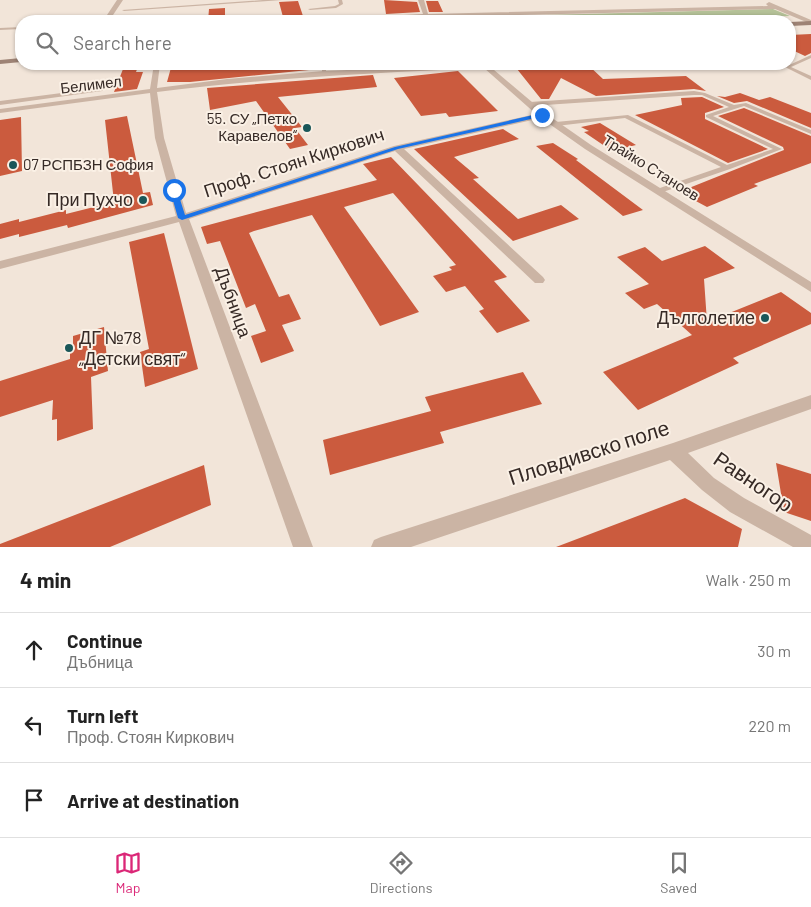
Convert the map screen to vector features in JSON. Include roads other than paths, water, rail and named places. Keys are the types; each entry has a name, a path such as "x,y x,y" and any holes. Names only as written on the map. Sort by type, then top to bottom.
{"main road":[{"path":"796,23 811,22"},
{"path":"0,62 15,61"}],"street":[{"path":"110,15 120,0"},
{"path":"421,0 426,15"},
{"path":"760,0 795,15"},
{"path":"465,15 776,7"},
{"path":"796,16 811,22"},
{"name":"Дъбница","path":"156,70 152,91 164,157 182,218 303,547"},
{"name":"Белимел","path":"0,111 226,81 384,70"},
{"name":"Трайко Станоев","path":"490,70 542,115 811,288"},
{"name":"Проф. Стоян Киркович","path":"0,265 182,218 397,148 542,115"},
{"path":"397,148 539,280"},
{"name":"Пловдивско поле","path":"381,547 413,542 673,451 787,408 811,402"},
{"name":"Равногор","path":"673,451 708,484 736,505 806,545"}],"lane":[{"path":"124,10 280,0"},
{"path":"310,9 336,7 341,4 340,0"},
{"path":"0,29 15,28"},
{"path":"796,63 811,56"},
{"path":"794,70 811,78"},
{"path":"0,103 100,90"},
{"path":"530,104 694,93 703,94 733,108"},
{"path":"43,106 46,97"},
{"path":"660,191 779,149 708,116 744,104 811,132"},
{"path":"556,124 626,116 728,168"}],"place":[{"name":"55. СУ „Петко Каравелов“","path":"307,128"},
{"name":"07 РСПБЗН София","path":"13,165"},
{"name":"При Пухчо","path":"143,200"},
{"name":"Дълголетие","path":"765,318"},
{"name":"ДГ №78 „Детски свят“","path":"69,348"}]}
